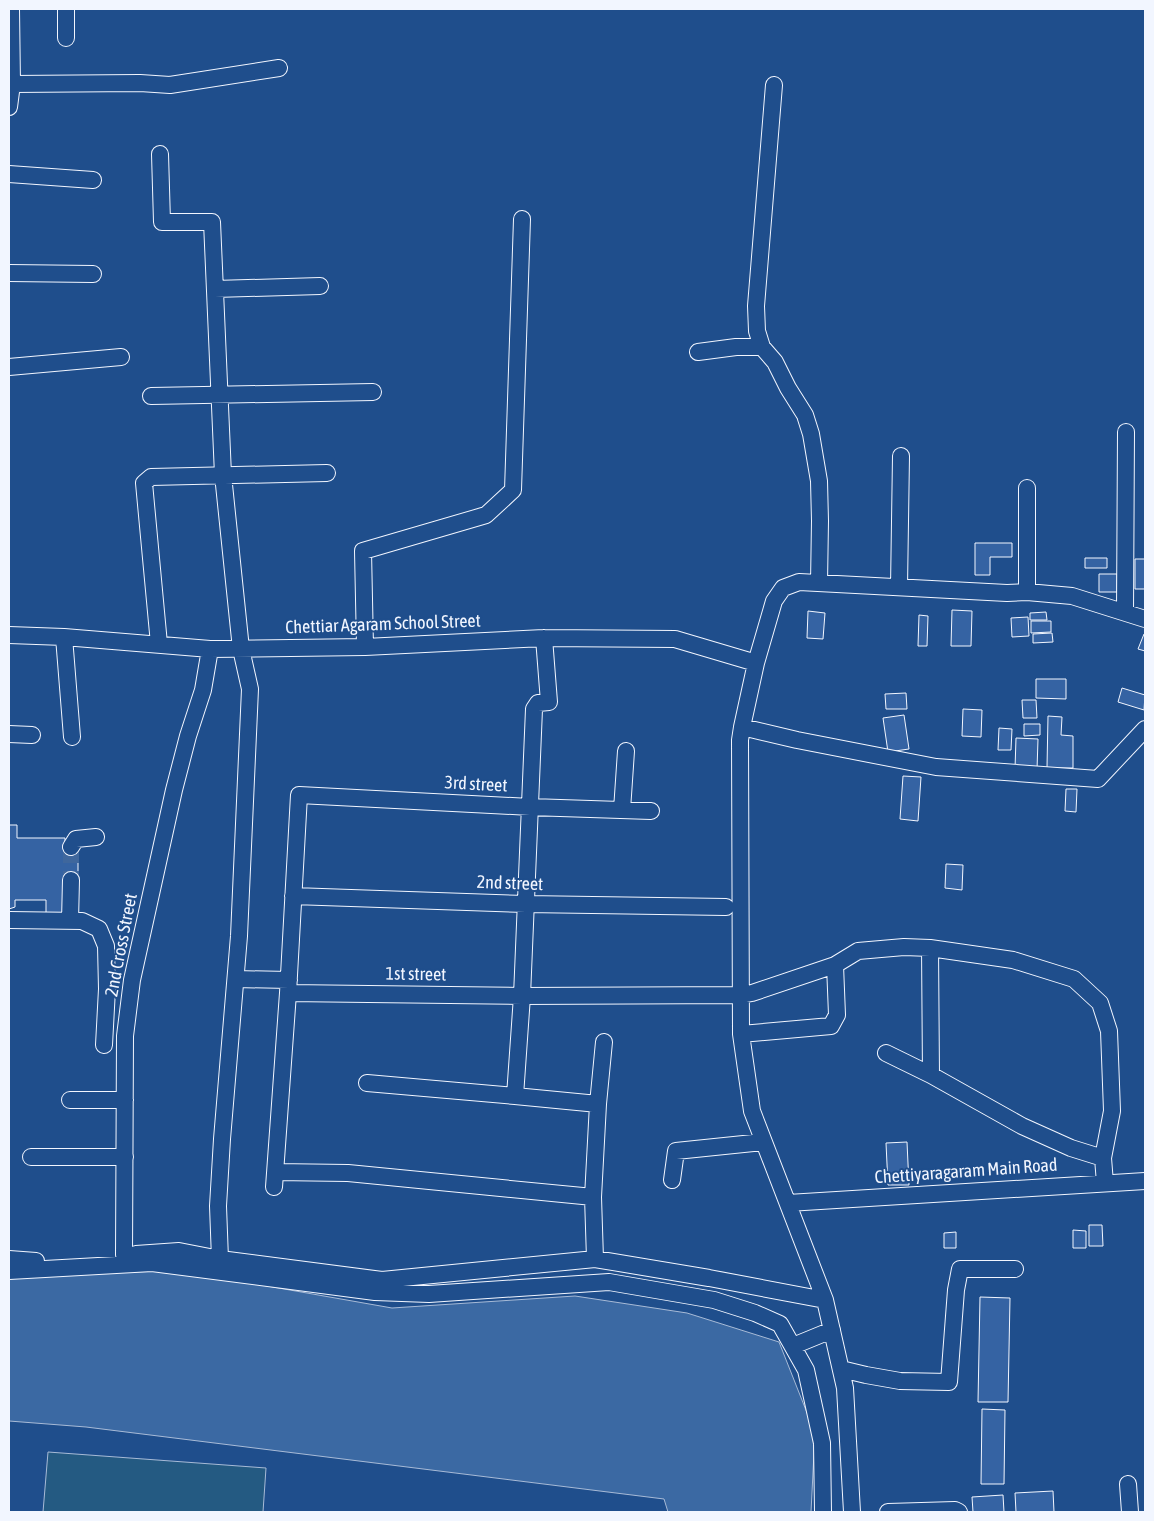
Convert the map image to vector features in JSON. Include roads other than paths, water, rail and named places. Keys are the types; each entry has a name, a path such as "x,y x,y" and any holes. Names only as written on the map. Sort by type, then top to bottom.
{"street":[{"path":"9,107 11,9"},
{"path":"66,9 66,38"},
{"path":"10,77 170,85 280,68"},
{"path":"774,85 756,306 756,331 762,347 775,362 788,388 806,415 811,434 819,482 819,582"},
{"path":"160,154 162,222 212,222 223,475 241,649 250,689 236,979 218,1206 220,1259"},
{"path":"9,174 93,180"},
{"path":"365,647 363,551 486,515 513,490 522,219"},
{"path":"9,272 93,274"},
{"path":"215,289 320,286"},
{"path":"698,352 736,347 762,347"},
{"path":"9,367 121,357"},
{"path":"152,396 373,392"},
{"path":"1125,612 1126,432"},
{"path":"900,587 901,456"},
{"path":"159,644 144,483 151,477 327,473"},
{"path":"1027,488 1027,592"},
{"path":"852,1512 845,1388 832,1330 825,1300 752,1111 741,1034 740,740 756,663 774,601 783,588 799,582 1008,593 1027,592 1072,596 1145,619"},
{"name":"Chettiar Agaram School Street","path":"9,635 64,637 210,649 365,647 544,638 675,640 756,663"},
{"path":"64,637 72,736"},
{"path":"514,1096 522,996 534,709 538,703 549,702 544,638"},
{"name":"2nd Cross Street","path":"124,1255 125,1036 132,980 174,790 188,736 203,690 210,649"},
{"path":"742,727 796,740 936,767 1098,779 1145,729"},
{"path":"9,734 32,735"},
{"path":"622,810 626,751"},
{"name":"3rd street","path":"293,896 300,795 530,807 651,811"},
{"path":"71,847 76,839 96,837"},
{"path":"70,921 71,880"},
{"path":"293,896 289,986 275,1179 348,1173 593,1197"},
{"name":"2nd street","path":"293,896 526,904 726,907"},
{"path":"9,920 82,921 99,929 106,946 107,967 104,1044"},
{"name":"1st street","path":"236,979 289,986 522,996 741,995 835,965 858,951 904,947 930,948 1013,960 1074,979 1100,1003 1109,1031 1112,1093 1112,1111 1103,1158 1105,1183"},
{"path":"930,948 931,1075"},
{"path":"741,1034 832,1026 837,1016 835,965"},
{"path":"107,967 132,980"},
{"path":"595,1260 593,1197 598,1104 604,1042"},
{"path":"886,1053 931,1075 1022,1126 1071,1148 1103,1158"},
{"path":"366,1083 598,1104"},
{"path":"70,1100 125,1100"},
{"path":"672,1180 676,1151 763,1142"},
{"path":"31,1158 125,1158"},
{"name":"Chettiyaragaram Main Road","path":"788,1203 1145,1181"},
{"path":"9,1259 48,1262 179,1251 220,1259 382,1280 595,1260 709,1278 825,1300"},
{"path":"9,1271 152,1263 375,1292 429,1294 609,1282 714,1300 755,1313 780,1324 806,1370 822,1442 822,1512"},
{"path":"841,1369 866,1376 900,1381 949,1382 956,1290 960,1269 1015,1269"},
{"path":"793,1346 832,1330"},
{"path":"1128,1484 1130,1512"},
{"path":"888,1512 955,1510 959,1512"}],"tunnel":[{"path":"71,847 71,880"}]}
